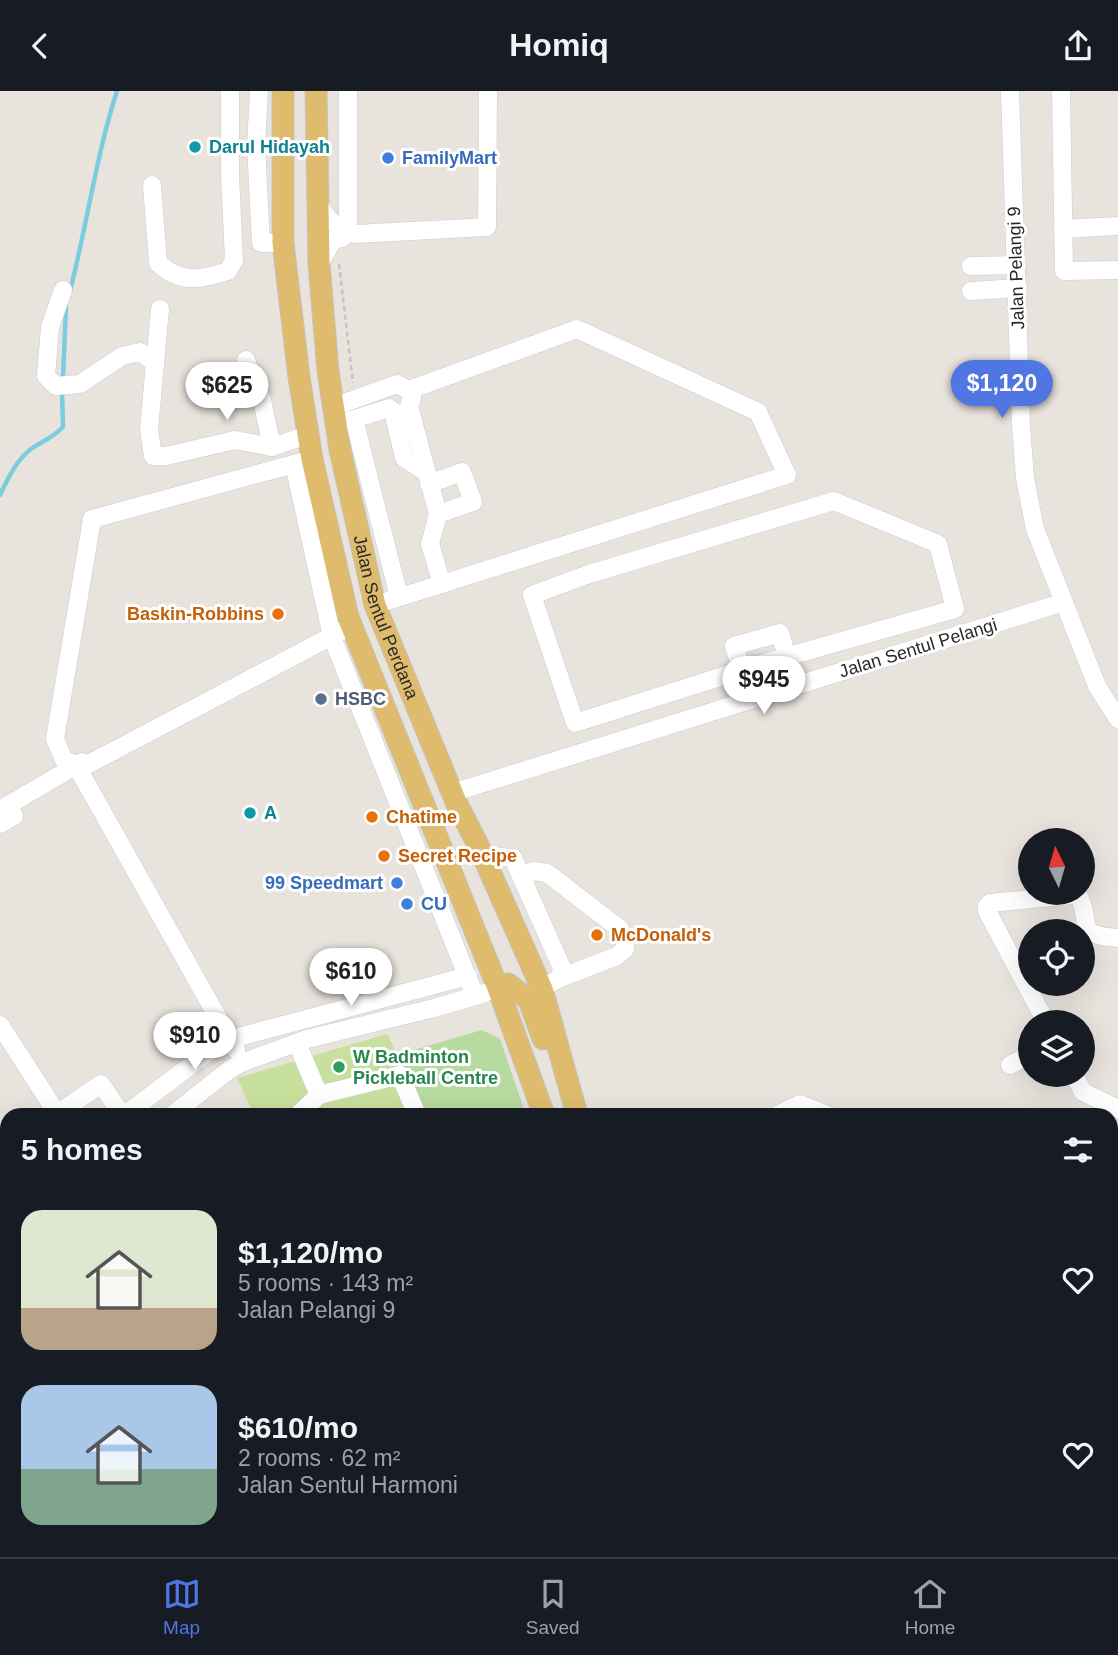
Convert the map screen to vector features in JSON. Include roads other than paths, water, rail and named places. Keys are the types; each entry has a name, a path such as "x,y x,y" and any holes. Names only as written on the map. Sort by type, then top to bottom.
{"main road":[{"name":"Jalan Sentul Perdana","path":"283,91 283,243 307,435 306,464 351,623 503,986 542,1108"},
{"name":"Jalan Sentul Perdana","path":"316,91 319,264 328,371 374,605 452,793 492,877 551,983 573,1108"},
{"path":"299,377 310,405 337,417"},
{"path":"306,464 317,458 312,426 337,417"},
{"path":"492,877 496,901 515,957 503,986 529,1000 571,1108"}],"street":[{"path":"152,185 158,263 179,278 206,278 228,271 234,260 229,147 230,91"},
{"path":"259,91 256,145 261,243 283,243"},
{"path":"348,91 348,232"},
{"path":"318,202 323,216 356,234 487,227 488,91"},
{"name":"Jalan Pelangi 9","path":"1010,91 1025,478 1035,529 1097,686 1118,719"},
{"path":"1061,91 1064,271 1118,270"},
{"path":"229,147 256,145"},
{"path":"230,174 257,172"},
{"path":"1063,229 1118,226"},
{"path":"319,264 333,240 348,232"},
{"path":"971,266 1017,265"},
{"path":"971,292 1018,288"},
{"path":"63,290 50,327 46,376 56,386 80,384 122,356 140,352 153,361"},
{"path":"160,309 153,361 149,429 153,456 166,456 235,440 272,447 307,435"},
{"path":"337,417 400,404 577,329 758,412 787,475 374,605"},
{"path":"246,360 262,400 272,447"},
{"path":"337,417 389,388 384,398 400,404"},
{"path":"400,404 404,458 427,477 438,514 430,544 442,584"},
{"path":"337,417 399,597"},
{"path":"241,1063 231,1039 76,765 64,760 55,739 92,519 306,464 331,633 475,996"},
{"path":"427,477 463,472 472,502 438,514"},
{"path":"834,501 938,544 955,609 787,657 575,723 532,595 589,575 834,501"},
{"name":"Jalan Sentul Pelangi","path":"452,793 1064,602"},
{"path":"0,824 14,816 4,807 76,765 351,623"},
{"path":"742,671 734,646 780,633 787,657"},
{"path":"761,664 770,694"},
{"path":"482,855 513,858 562,968 551,983"},
{"path":"521,876 534,871 547,873 620,929 623,935 625,949 617,956 551,983"},
{"path":"1040,1010 986,907 990,903 1073,895 1079,897 1082,902 1085,928 1090,934 1118,938"},
{"path":"132,1108 207,1053 231,1039 468,976"},
{"path":"181,1108 241,1063 297,1043 475,996 503,986"},
{"path":"0,1025 53,1108"},
{"path":"297,1043 319,1095"},
{"path":"1010,1065 1018,1061"},
{"path":"305,1108 319,1095 400,1075 414,1108"},
{"path":"66,1108 101,1084 118,1108"},
{"path":"1080,1087 1083,1092 1116,1108"},
{"path":"792,1108 800,1104 810,1108"}],"waterway":[{"path":"70,291 103,140 117,91"},
{"path":"63,378 66,306"},
{"path":"0,495 21,458 63,427 62,393"}],"place":[{"name":"Darul Hidayah","path":"195,147"},
{"name":"FamilyMart","path":"388,158"},
{"name":"Baskin-Robbins","path":"278,614"},
{"name":"HSBC","path":"321,699"},
{"name":"A","path":"250,813"},
{"name":"Chatime","path":"372,817"},
{"name":"Secret Recipe","path":"384,856"},
{"name":"99 Speedmart","path":"397,883"},
{"name":"CU","path":"407,904"},
{"name":"McDonald's","path":"597,935"},
{"name":"W Badminton Pickleball Centre","path":"339,1067"}]}
